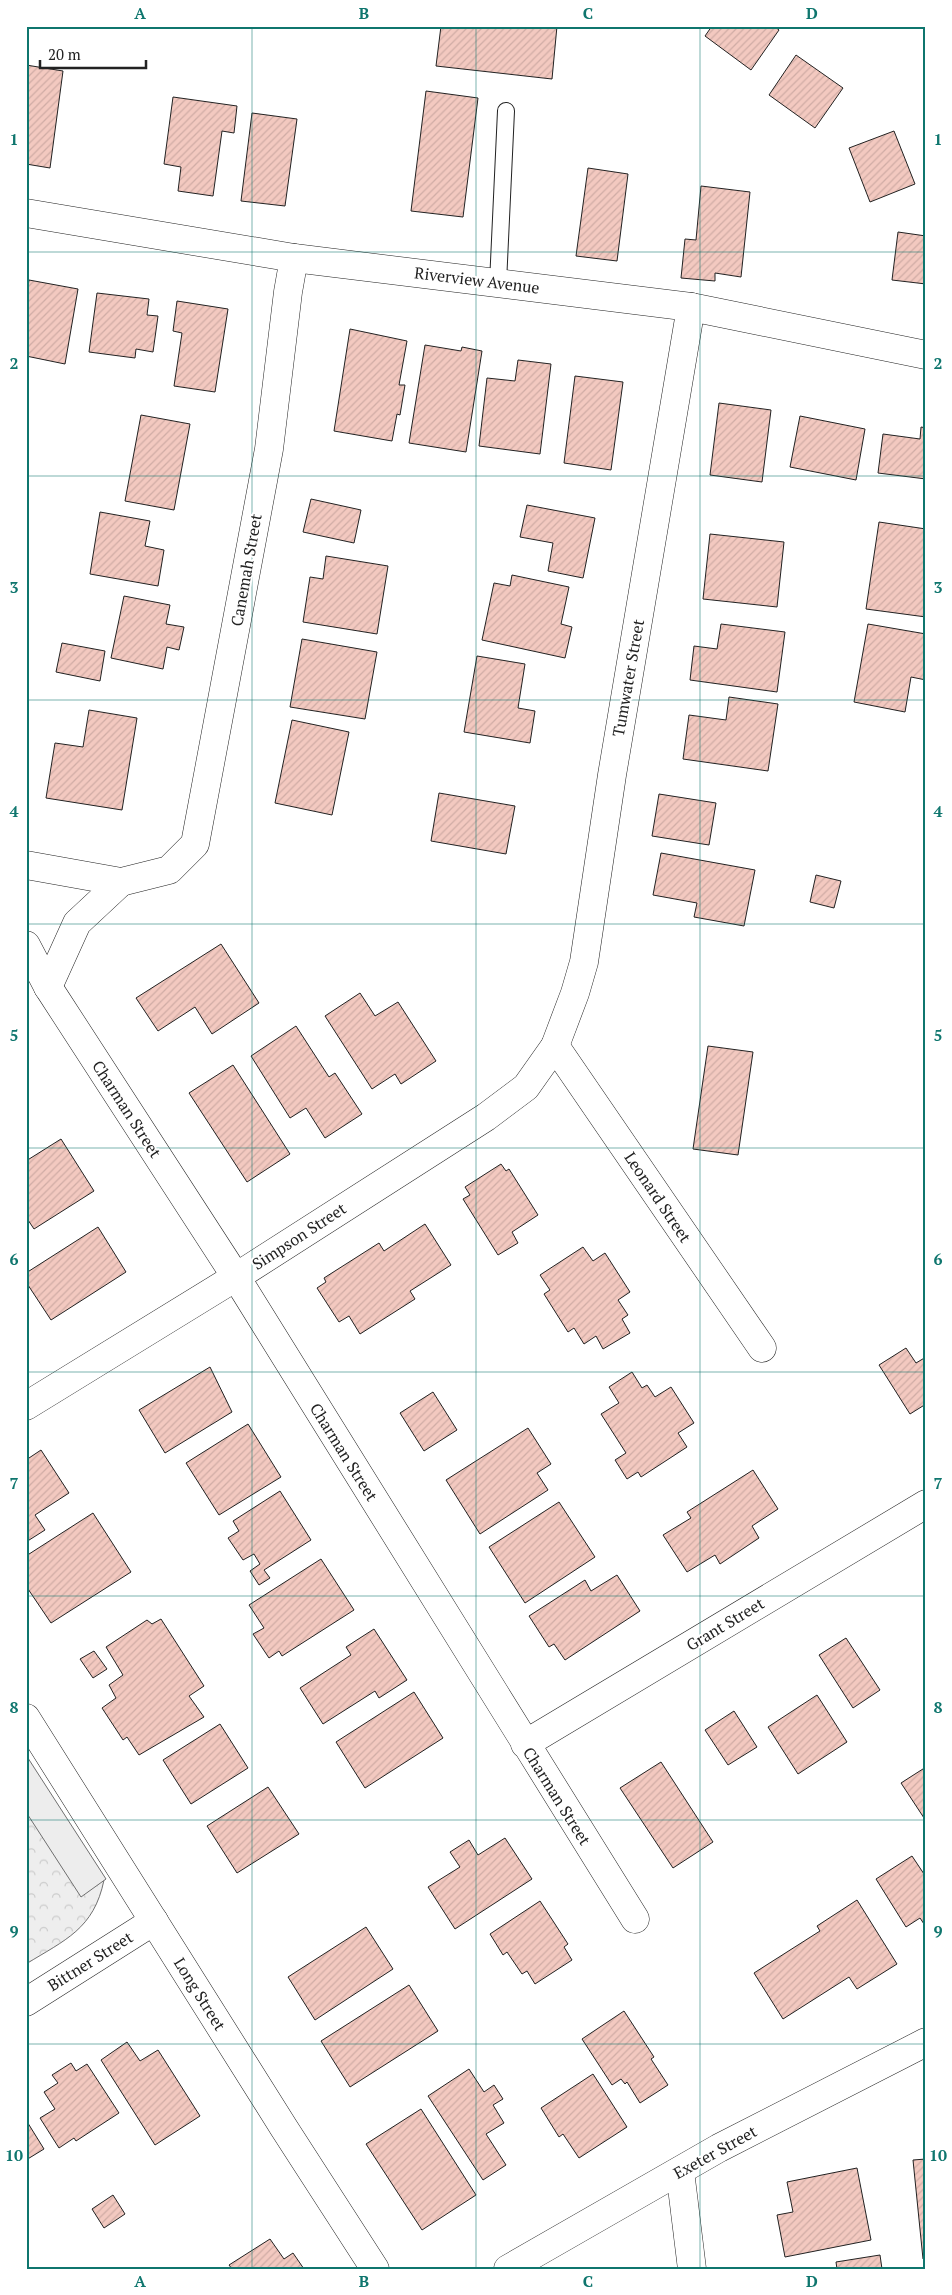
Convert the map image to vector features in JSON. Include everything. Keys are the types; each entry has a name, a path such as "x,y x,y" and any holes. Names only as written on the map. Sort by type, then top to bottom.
{"street":[{"name":"Riverview Avenue","path":"26,213 294,258 691,307 926,355"},
{"name":"Canemah Street","path":"121,882 169,870 196,844 269,450 288,292 294,258"},
{"name":"Tumwater Street","path":"555,1046 575,993 584,962 612,775 691,307"},
{"path":"26,865 121,882"},
{"path":"48,987 77,923 121,882"},
{"name":"Charman Street","path":"26,945 48,987 236,1277 635,1919"},
{"name":"Simpson Street","path":"26,1406 236,1277 486,1117 526,1087 555,1046"},
{"name":"Leonard Street","path":"555,1046 762,1348"},
{"name":"Grant Street","path":"525,1744 926,1504"},
{"name":"Long Street","path":"26,1718 375,2269"},
{"name":"Bittner Street","path":"26,2002 154,1921"},
{"name":"Exeter Street","path":"508,2269 719,2148 926,2042"},
{"path":"680,2171 692,2269"}],"lane":[{"path":"498,283 506,111"}],"green space":[{"path":"26,1757 104,1880 99,1897 85,1922 65,1940 26,1964"}],"shaded area":[{"path":"26,1755 106,1879 81,1897 26,1812"}],"building":[{"path":"441,26 557,26 552,79 436,66"},
{"path":"712,26 774,26 779,30 751,70 705,36"},
{"path":"796,55 843,88 815,128 769,95"},
{"path":"26,65 63,71 50,168 26,164"},
{"path":"426,91 478,98 463,217 411,211"},
{"path":"173,97 237,106 234,133 222,131 213,196 178,191 181,167 164,164"},
{"path":"252,113 297,119 285,206 241,201"},
{"path":"894,131 915,184 870,202 849,148"},
{"path":"588,168 628,174 617,261 576,256"},
{"path":"701,186 750,192 741,277 715,273 715,281 681,278 685,239 696,240"},
{"path":"898,232 926,236 926,284 892,280"},
{"path":"29,280 78,289 65,364 26,356 26,298"},
{"path":"97,293 149,299 147,315 158,316 153,352 136,349 135,358 89,352"},
{"path":"177,301 228,309 215,392 174,386 182,333 173,331"},
{"path":"350,329 407,341 399,385 405,385 400,415 397,414 392,441 334,431"},
{"path":"425,345 461,351 462,347 482,351 466,452 409,443"},
{"path":"518,360 551,364 540,454 479,446 487,378 515,381"},
{"path":"575,376 623,382 611,470 564,463"},
{"path":"719,403 771,410 762,482 710,475"},
{"path":"141,415 190,424 174,510 125,501"},
{"path":"800,416 865,429 856,480 790,467"},
{"path":"921,427 926,428 926,479 878,473 883,434 920,439"},
{"path":"311,499 361,510 354,543 303,532"},
{"path":"527,505 595,518 583,578 548,571 553,543 520,537"},
{"path":"100,512 150,521 145,546 164,550 158,586 90,574"},
{"path":"879,522 926,529 926,617 866,609"},
{"path":"710,534 784,542 777,607 703,599"},
{"path":"326,556 388,566 377,634 303,622 310,577 323,579"},
{"path":"512,575 569,587 561,624 572,627 565,658 482,640 494,583 510,586"},
{"path":"124,596 170,605 166,624 184,627 179,650 167,647 163,669 111,658"},
{"path":"721,624 785,632 777,692 690,680 694,646 717,649"},
{"path":"868,624 926,634 926,680 911,677 905,712 854,702"},
{"path":"302,639 377,652 365,719 290,707"},
{"path":"62,643 105,651 100,681 56,672"},
{"path":"477,656 525,664 518,708 535,711 530,743 464,732"},
{"path":"729,697 778,704 768,771 683,759 689,715 726,720"},
{"path":"89,710 137,718 122,810 46,798 55,743 83,747"},
{"path":"292,720 349,732 332,815 275,803"},
{"path":"439,793 515,806 506,854 431,841"},
{"path":"659,794 716,803 709,845 652,836"},
{"path":"661,853 755,870 744,926 694,917 697,903 653,895"},
{"path":"816,875 841,881 834,908 810,902"},
{"path":"221,944 259,1003 212,1034 195,1007 158,1031 136,998"},
{"path":"360,993 375,1016 398,1002 436,1061 401,1084 395,1074 372,1089 325,1016"},
{"path":"296,1026 329,1077 335,1073 362,1114 325,1138 306,1108 290,1118 251,1056"},
{"path":"708,1046 753,1052 738,1155 693,1149"},
{"path":"233,1065 290,1154 247,1182 189,1093"},
{"path":"61,1139 94,1191 34,1229 26,1217 26,1161"},
{"path":"501,1164 506,1171 509,1169 538,1215 512,1232 518,1243 498,1255 463,1199 470,1195 465,1187"},
{"path":"425,1224 451,1265 410,1291 415,1299 360,1334 349,1316 339,1322 317,1288 326,1282 324,1278 379,1243 384,1251"},
{"path":"98,1227 126,1272 51,1320 26,1282 26,1273"},
{"path":"583,1247 593,1261 605,1253 630,1292 618,1300 628,1315 622,1319 630,1333 603,1349 596,1336 584,1344 574,1328 568,1332 544,1294 550,1290 540,1275"},
{"path":"906,1348 916,1363 926,1357 926,1404 910,1414 879,1365"},
{"path":"210,1367 232,1412 165,1453 139,1410"},
{"path":"632,1372 642,1388 647,1385 655,1397 671,1387 694,1423 678,1433 687,1447 641,1477 638,1472 627,1479 615,1460 626,1453 601,1414 619,1403 609,1387"},
{"path":"433,1392 457,1430 424,1451 400,1413"},
{"path":"248,1424 281,1477 219,1515 186,1463"},
{"path":"528,1428 551,1464 537,1473 548,1490 480,1534 446,1480"},
{"path":"41,1450 69,1493 35,1515 45,1530 26,1542 26,1460"},
{"path":"753,1470 778,1509 752,1526 759,1538 720,1564 715,1555 687,1572 663,1535 691,1518 687,1512"},
{"path":"280,1491 311,1540 264,1570 270,1578 259,1585 250,1571 260,1564 254,1554 243,1560 228,1538 239,1531 233,1521"},
{"path":"559,1502 595,1557 525,1603 489,1547"},
{"path":"93,1513 131,1572 51,1623 26,1586 26,1556"},
{"path":"321,1559 354,1610 282,1656 279,1651 269,1658 253,1634 264,1628 249,1605"},
{"path":"617,1575 640,1611 565,1660 554,1644 549,1647 529,1616 585,1580 591,1591"},
{"path":"161,1619 204,1686 189,1696 204,1717 139,1755 127,1737 123,1740 102,1708 116,1698 109,1685 123,1675 106,1647 147,1620 152,1624"},
{"path":"374,1629 407,1680 379,1698 375,1691 323,1724 300,1688 351,1655 346,1647"},
{"path":"846,1638 880,1690 853,1708 819,1655"},
{"path":"94,1651 107,1669 93,1678 80,1659"},
{"path":"414,1692 443,1738 365,1788 336,1742"},
{"path":"817,1695 847,1742 798,1774 768,1727"},
{"path":"734,1711 757,1747 728,1765 705,1730"},
{"path":"220,1724 248,1768 191,1804 163,1760"},
{"path":"661,1762 713,1842 673,1868 620,1788"},
{"path":"926,1767 926,1821 901,1783"},
{"path":"268,1787 299,1834 237,1873 207,1826"},
{"path":"505,1838 532,1879 455,1929 428,1887 460,1867 450,1852 469,1840 478,1855"},
{"path":"912,1856 926,1877 926,1927 920,1918 906,1927 876,1879"},
{"path":"857,1900 897,1964 857,1989 849,1977 783,2019 754,1973 820,1931 817,1926"},
{"path":"540,1901 568,1944 564,1947 572,1960 535,1984 527,1971 522,1974 507,1952 503,1955 490,1934"},
{"path":"366,1927 393,1969 315,2020 288,1977"},
{"path":"409,1985 438,2031 350,2087 321,2041"},
{"path":"624,2011 654,2057 651,2059 668,2085 640,2103 627,2082 625,2084 621,2079 612,2085 582,2039"},
{"path":"127,2042 140,2061 158,2050 200,2116 155,2145 101,2060"},
{"path":"71,2063 76,2071 87,2064 119,2113 76,2141 74,2138 59,2148 40,2118 55,2109 44,2092 58,2083 52,2075"},
{"path":"469,2069 484,2092 494,2085 503,2099 493,2105 504,2123 486,2134 506,2165 483,2180 428,2096"},
{"path":"593,2074 627,2127 579,2158 563,2134 559,2137 541,2108"},
{"path":"421,2109 476,2195 422,2230 366,2144"},
{"path":"26,2120 44,2149 26,2160"},
{"path":"926,2159 926,2258 923,2259 913,2160"},
{"path":"857,2168 871,2240 785,2257 777,2215 793,2212 787,2182"},
{"path":"113,2195 125,2214 104,2228 92,2209"},
{"path":"270,2239 284,2259 293,2253 304,2269 232,2269 229,2265"},
{"path":"880,2255 882,2269 837,2269 836,2262"}]}
